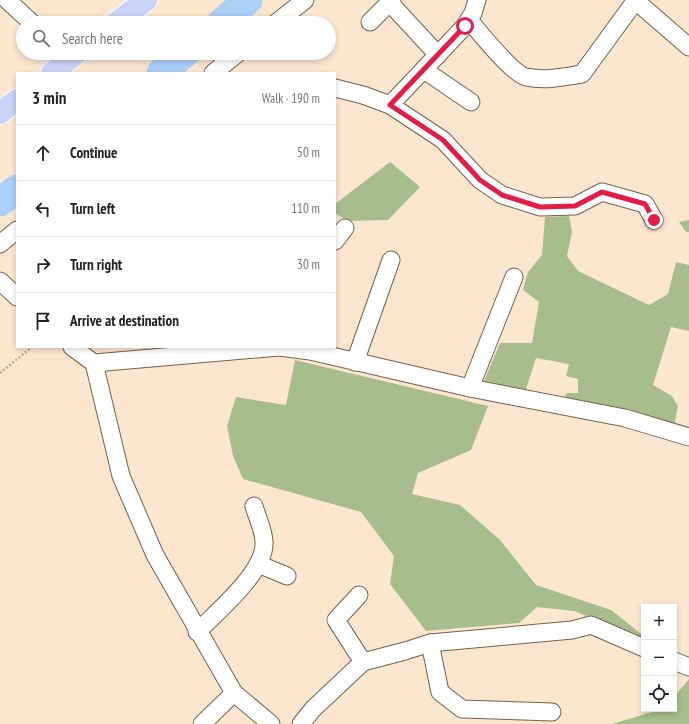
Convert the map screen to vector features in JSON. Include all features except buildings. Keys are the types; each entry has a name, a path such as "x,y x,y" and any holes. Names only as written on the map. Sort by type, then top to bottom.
{"main road":[{"path":"125,16 146,0"},
{"path":"53,72 65,60"},
{"path":"0,113 16,101"}],"street":[{"path":"7,0 24,16"},
{"path":"285,16 305,0"},
{"path":"390,105 465,26 473,13 477,0"},
{"path":"469,20 511,67 524,77 548,79 582,74 636,0 689,47"},
{"path":"370,22 391,2 438,55"},
{"path":"214,72 229,60"},
{"path":"424,70 471,102"},
{"path":"336,88 363,95 390,105 443,140 480,180 502,195 540,207 575,206 602,192 645,204 654,220"},
{"path":"0,244 16,231"},
{"path":"355,362 392,260"},
{"path":"470,388 514,277"},
{"path":"0,281 16,296"},
{"path":"77,348 94,363 121,476 155,555 234,693 271,724"},
{"path":"94,363 268,348"},
{"path":"286,348 470,388 625,418 689,437"},
{"path":"198,632 253,574 258,564 262,555 264,542 254,506"},
{"path":"258,564 287,576"},
{"path":"359,595 336,620 363,662"},
{"path":"301,724 313,709 363,662 430,643 572,630 591,625 641,647"},
{"path":"430,643 440,692 462,709 552,712"},
{"path":"677,663 689,666"},
{"path":"202,724 234,693"}],"path":[{"path":"0,373 31,348"}],"green space":[{"path":"390,162 420,187 388,220 347,221 336,214 336,203"},
{"path":"569,216 572,232 567,256 578,271 649,305 668,294 676,262 689,265 689,331 671,327 653,385 672,396 678,406 674,426 563,399 567,393 578,393 578,379 566,376 569,364 536,358 525,392 484,381 500,343 532,343 539,302 523,290 528,272 542,255 545,217"},
{"path":"689,220 689,232 686,232 679,222"},
{"path":"295,360 488,406 471,450 418,473 412,494 460,505 500,540 536,585 611,610 641,634 641,638 574,611 537,607 519,623 426,631 390,584 394,556 361,512 243,479 233,456 227,426 236,397 286,405"},
{"path":"689,679 689,724 612,724 652,712 677,712 677,693"}],"waterway":[{"path":"229,16 248,0"},
{"path":"162,72 177,60"},
{"path":"0,202 16,190"}],"route":[{"path":"465,26 390,105 443,140 480,180 502,195 540,207 575,206 602,192 645,204 654,220"}]}
